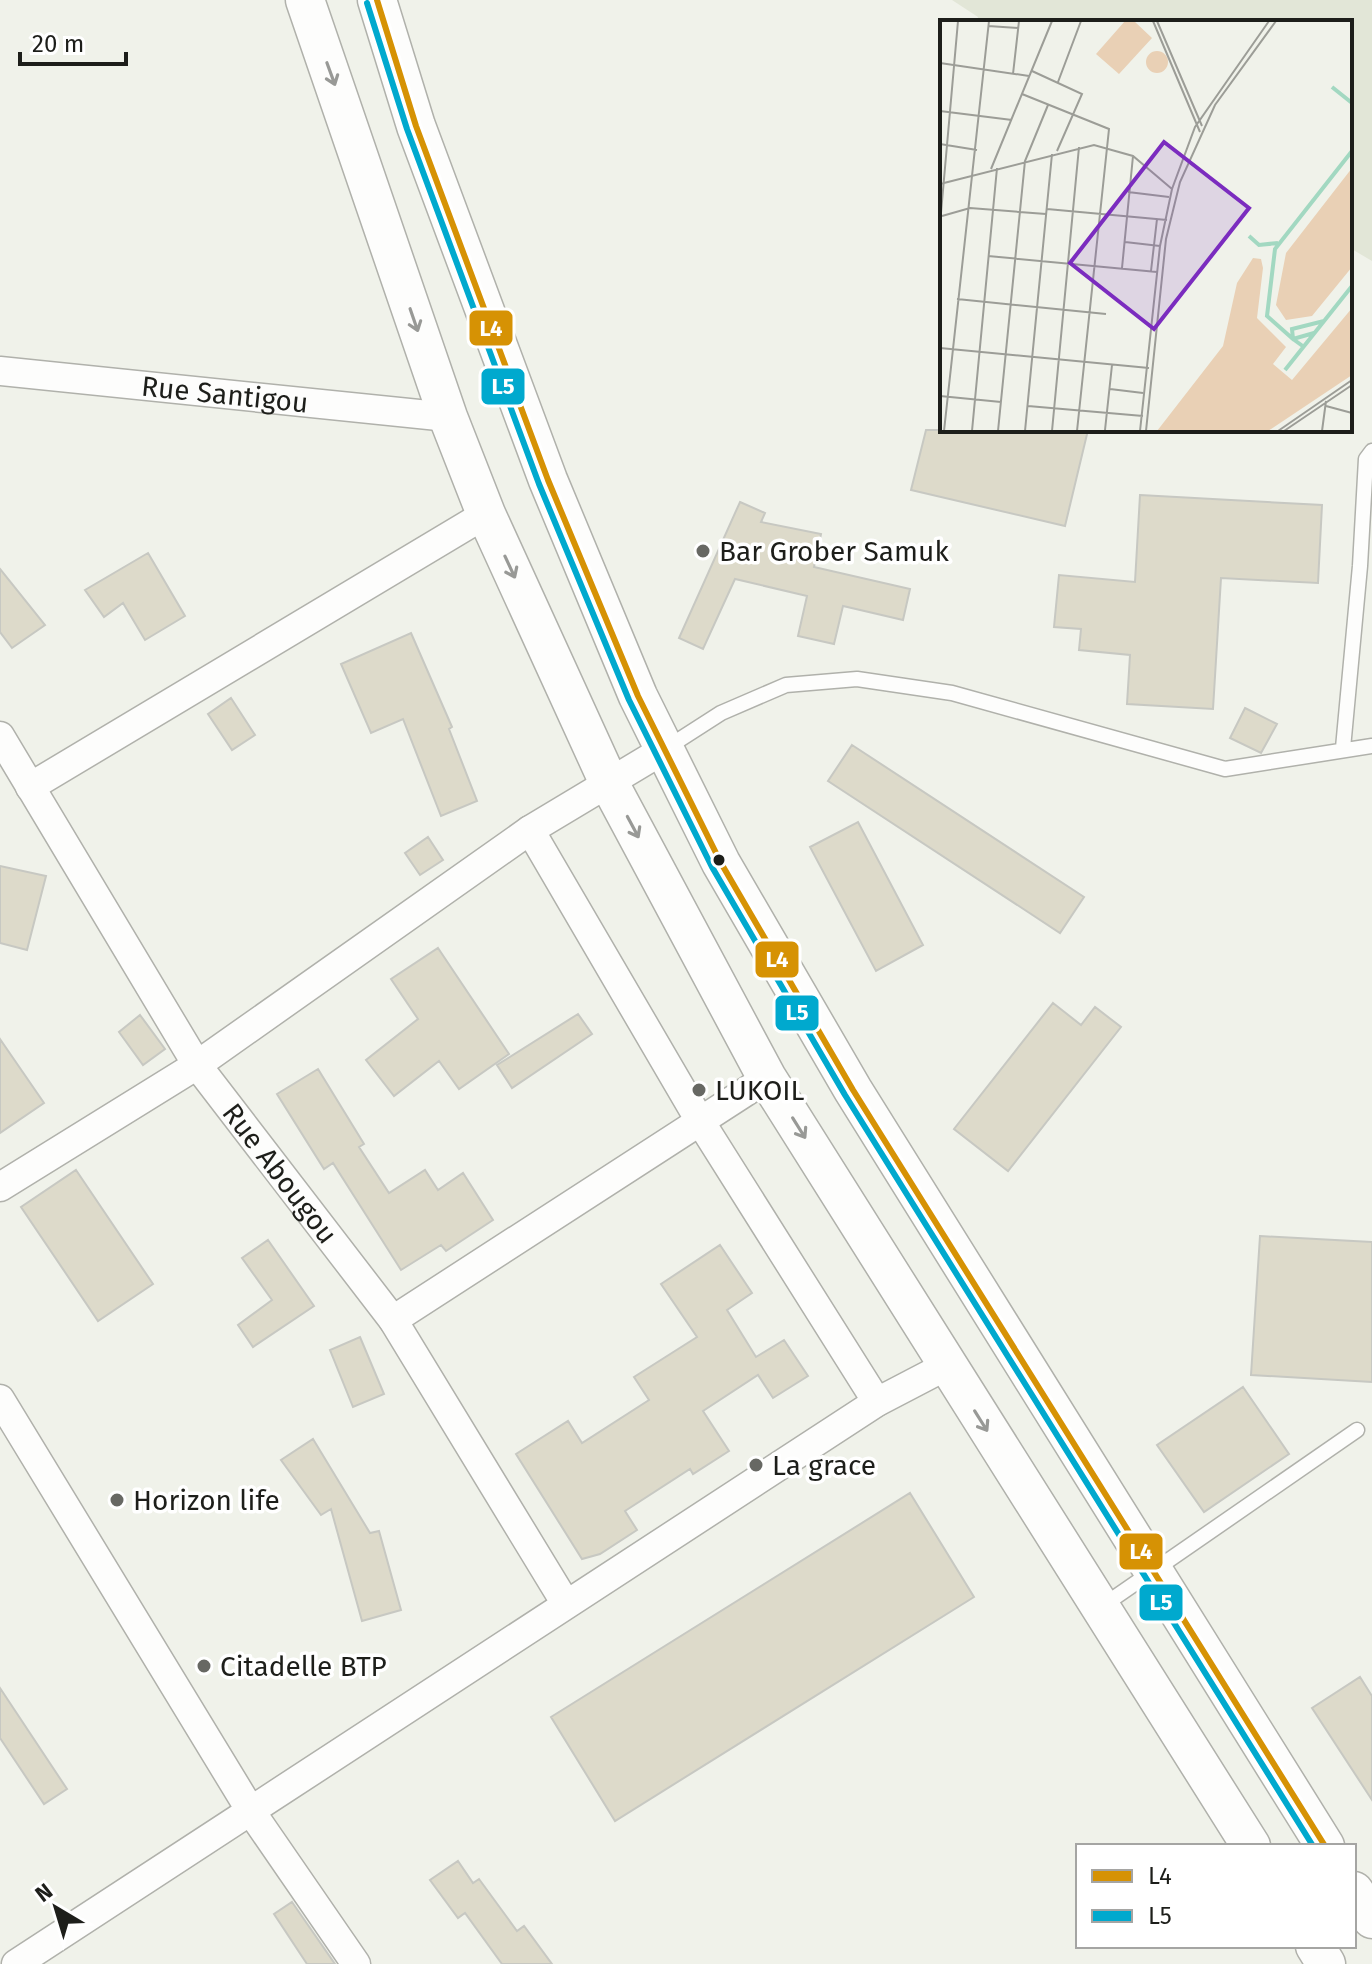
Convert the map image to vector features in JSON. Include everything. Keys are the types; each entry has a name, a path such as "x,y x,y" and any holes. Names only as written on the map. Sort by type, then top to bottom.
{"main road":[{"path":"305,0 448,417 486,514 608,781 767,1078 1250,1844"},
{"path":"377,0 416,126 548,480 638,696 721,863 779,967 1324,1844"},
{"path":"1356,1894 1372,1919"}],"street":[{"name":"Rue Santigou","path":"0,371 448,417"},
{"path":"30,787 486,514"},
{"name":"Rue Abougou","path":"0,736 197,1065 393,1320 566,1604"},
{"path":"0,1187 197,1065 530,830 665,749"},
{"path":"530,830 700,1121 877,1402"},
{"path":"393,1320 767,1078"},
{"path":"16,1964 252,1813 877,1402 946,1366"},
{"path":"0,1399 252,1813 356,1964"}],"lane":[{"path":"1343,748 1360,566 1366,459 1372,451"},
{"path":"665,749 721,713 786,685 857,679 952,693 1225,769 1343,748 1372,746"},
{"path":"1099,1608 1357,1430"}],"shaded area":[{"path":"952,0 1372,0 1372,261 1352,249 1352,20 977,20 978,17"}],"building":[{"path":"926,430 1088,432 1065,526 911,490"},
{"path":"1140,495 1322,505 1318,583 1221,578 1213,709 1127,704 1130,655 1079,650 1081,629 1054,627 1059,575 1135,582"},
{"path":"740,502 765,513 761,522 821,534 814,567 910,589 903,620 843,606 834,644 798,636 807,596 735,579 703,649 679,638"},
{"path":"148,553 185,616 145,640 123,603 104,617 85,590"},
{"path":"0,569 45,625 12,648 0,632"},
{"path":"411,633 452,727 449,729 477,801 441,816 403,719 371,733 341,664"},
{"path":"231,698 255,735 232,750 208,714"},
{"path":"1245,708 1277,724 1261,753 1230,738"},
{"path":"852,745 1084,897 1060,933 828,781"},
{"path":"858,822 923,945 876,971 810,847"},
{"path":"428,837 443,860 420,875 405,853"},
{"path":"0,866 46,876 27,950 0,943"},
{"path":"438,948 509,1054 459,1089 439,1061 394,1096 366,1060 418,1019 391,979"},
{"path":"1053,1003 1081,1025 1095,1007 1121,1027 1008,1171 954,1129"},
{"path":"578,1014 592,1034 512,1088 497,1065"},
{"path":"140,1015 165,1049 143,1065 119,1032"},
{"path":"0,1039 44,1103 0,1133"},
{"path":"318,1069 364,1144 359,1147 389,1193 425,1170 438,1190 463,1173 493,1220 446,1251 441,1245 401,1270 333,1163 324,1169 277,1094"},
{"path":"76,1170 153,1284 98,1321 21,1207"},
{"path":"1260,1236 1372,1242 1372,1382 1251,1375"},
{"path":"268,1240 314,1306 253,1347 238,1325 272,1300 242,1258"},
{"path":"720,1245 752,1293 727,1310 756,1357 784,1340 808,1376 773,1398 758,1375 703,1411 729,1451 693,1474 690,1469 625,1511 637,1530 600,1554 582,1559 516,1454 568,1421 582,1443 649,1400 634,1377 697,1337 661,1284"},
{"path":"360,1337 384,1394 353,1407 330,1350"},
{"path":"1243,1387 1289,1454 1204,1512 1157,1445"},
{"path":"313,1439 370,1533 379,1531 401,1610 362,1621 331,1509 321,1515 281,1460"},
{"path":"910,1493 974,1597 615,1821 551,1717"},
{"path":"1360,1677 1372,1696 1372,1800 1312,1708"},
{"path":"0,1688 67,1789 44,1804 0,1738"},
{"path":"458,1861 473,1883 479,1879 517,1931 524,1926 552,1964 502,1964 465,1913 458,1918 430,1880"},
{"path":"292,1902 335,1964 307,1964 274,1914"}],"transit line":[{"name":"L4","path":"377,0 416,126 548,480 638,696 721,863 853,1090 1324,1844"},
{"name":"L5","path":"367,3 407,129 539,484 629,700 712,867 845,1095 1312,1844"}],"place":[{"name":"Bar Grober Samuk","path":"703,551"},
{"name":"LUKOIL","path":"699,1090"},
{"name":"La grace","path":"756,1465"},
{"name":"Horizon life","path":"117,1500"},
{"name":"Citadelle BTP","path":"204,1666"}]}
